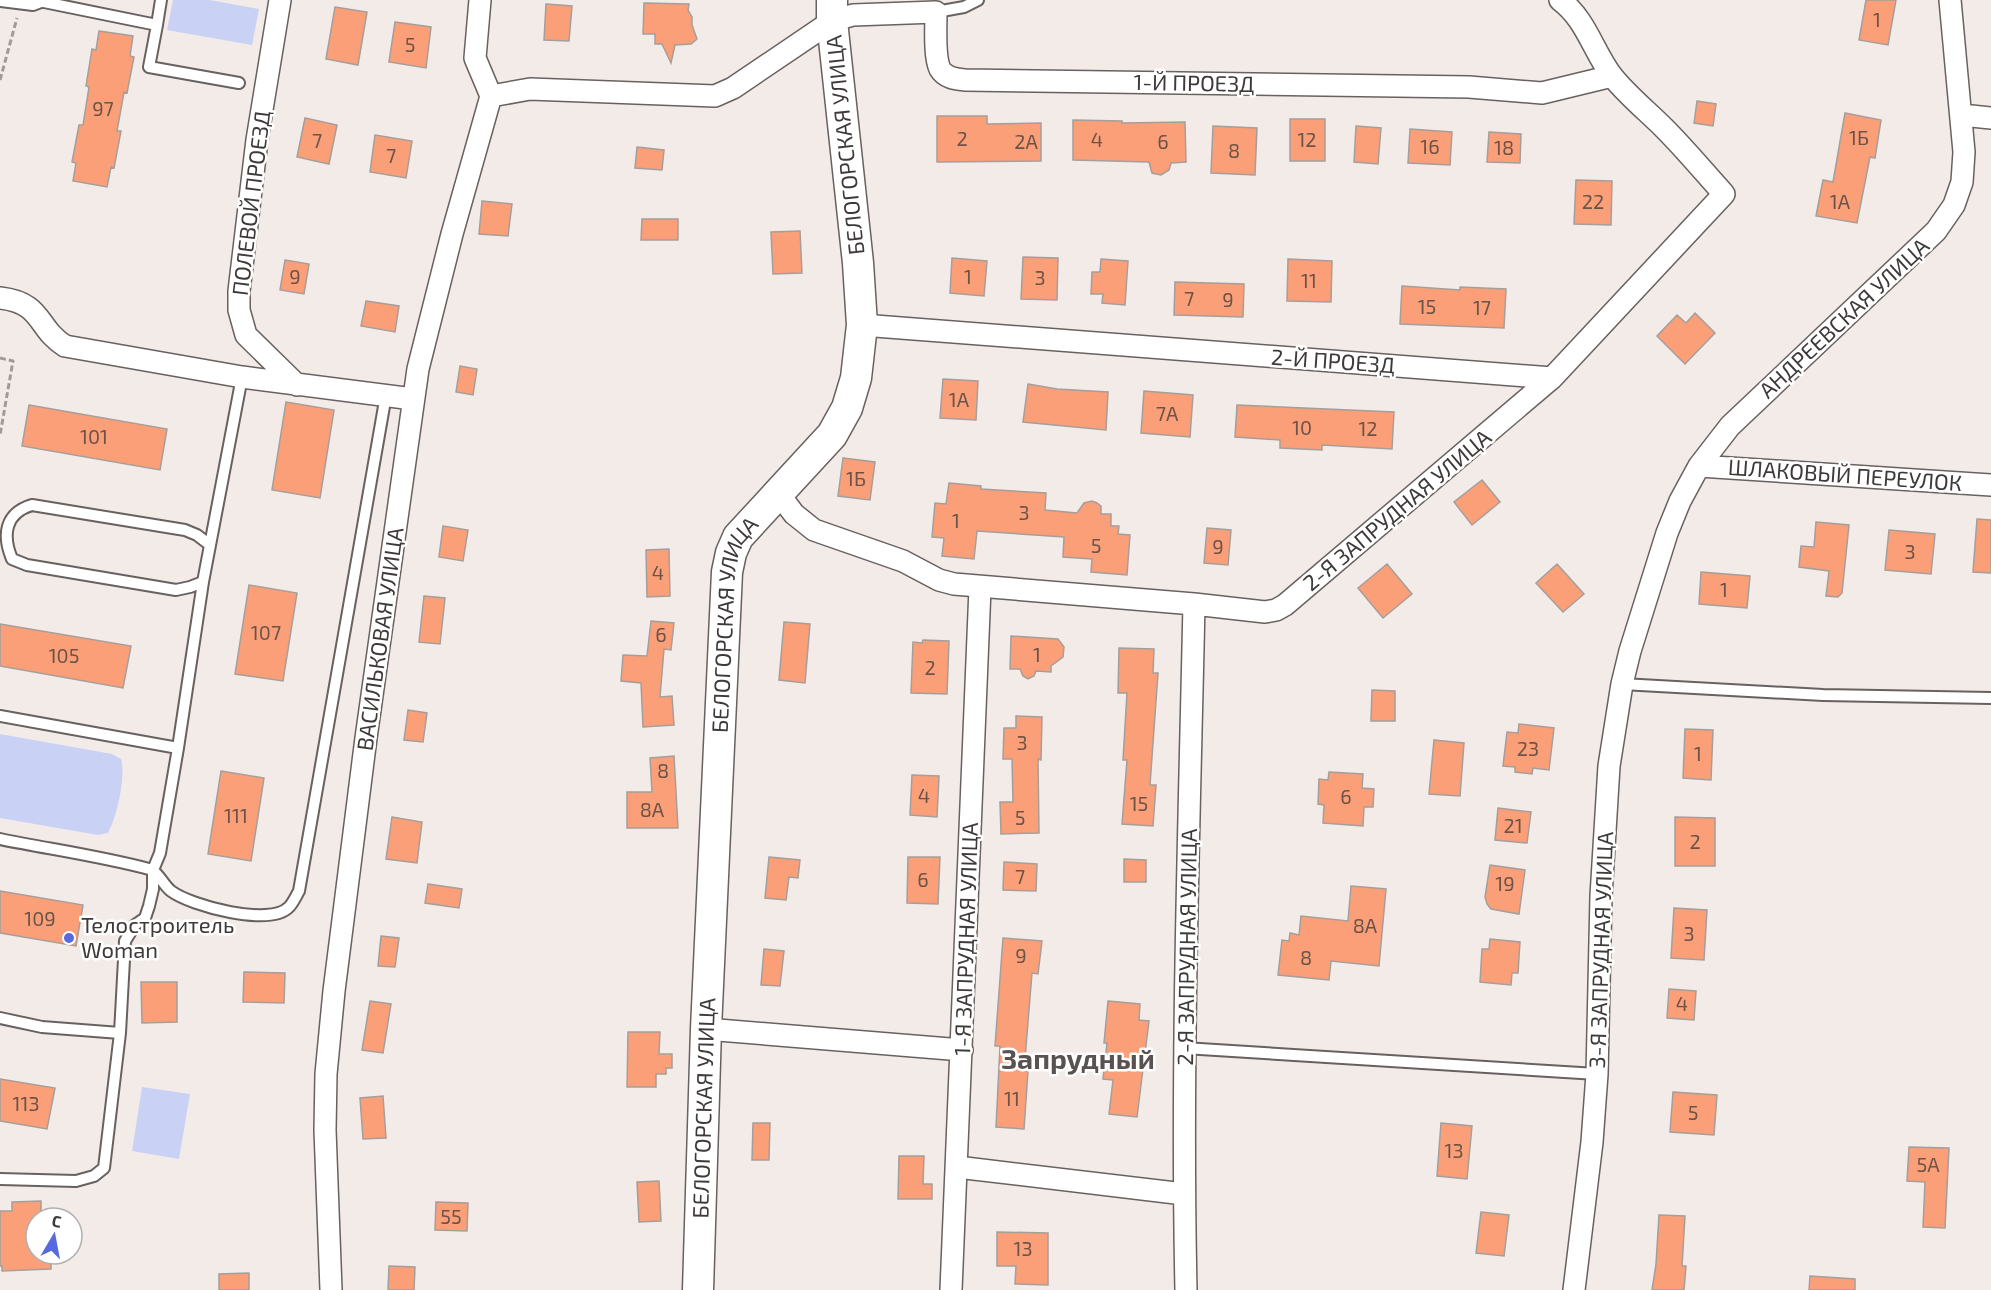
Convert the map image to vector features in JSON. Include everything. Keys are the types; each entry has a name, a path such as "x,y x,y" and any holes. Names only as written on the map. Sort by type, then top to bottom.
{"street":[{"name":"ПОЛЕВОЙ ПРОЕЗД","path":"280,0 257,140 238,291 239,310 246,335 297,385"},
{"path":"480,0 475,58 491,96 530,89 716,96 733,88 832,11 853,15 936,12"},
{"path":"1552,378 1724,194 1667,131 1612,76 1573,9 1560,0"},
{"name":"АНДРЕЕВСКАЯ УЛИЦА","path":"1641,613 1667,533 1680,501 1699,466 1730,426 1936,231 1954,205 1962,182 1964,152 1950,0"},
{"name":"БЕЛОГОРСКАЯ УЛИЦА","path":"698,1290 706,1029 727,572 731,553 738,537 832,435 847,408 856,378 862,325 858,263 832,11"},
{"name":"1-Й ПРОЕЗД","path":"936,12 940,68 945,74 965,80 1469,87 1542,93 1612,76"},
{"name":"ВАСИЛЬКОВАЯ УЛИЦА","path":"331,1290 326,1130 328,1050 366,738 418,369 452,234 491,96"},
{"path":"1962,115 1991,118"},
{"path":"0,298 29,306 55,339 65,346 297,385 413,399"},
{"name":"2-Й ПРОЕЗД","path":"862,325 1552,378"},
{"name":"2-Я ЗАПРУДНАЯ УЛИЦА","path":"779,494 794,514 814,531 903,561 939,580 954,584 1265,612 1285,605 1552,378"},
{"name":"ШЛАКОВЫЙ ПЕРЕУЛОК","path":"1699,466 1991,485"},
{"name":"1-Я ЗАПРУДНАЯ УЛИЦА","path":"951,1290 980,588"},
{"name":"2-Я ЗАПРУДНАЯ УЛИЦА","path":"1185,1290 1184,1048 1194,604"},
{"name":"3-Я ЗАПРУДНАЯ УЛИЦА","path":"1574,1290 1592,1142 1597,1074 1601,896 1609,766 1623,684 1641,613"},
{"path":"706,1029 962,1050"},
{"path":"957,1167 1184,1194"}],"lane":[{"path":"161,0 148,67 239,84"},
{"path":"936,12 964,7 978,0"},
{"path":"0,1 33,5 45,1 157,25"},
{"path":"0,1179 76,1181 94,1176 104,1168 120,1033 125,941 128,933 144,918 153,889 153,870 160,854 202,582 242,376"},
{"path":"0,839 153,870 172,892 202,906 230,912 274,914 289,908 299,891 386,395"},
{"path":"202,582 176,590 27,565 12,559 6,545 4,531 12,515 32,505 185,530 210,544"},
{"path":"1623,684 1823,695 1991,698"},
{"path":"0,716 178,748"},
{"path":"0,1018 42,1027 120,1033"},
{"path":"1184,1048 1597,1074"}],"path":[{"path":"0,80 20,4"},
{"path":"0,358 13,361 0,435"}],"shaded area":[{"path":"173,0 210,0 259,9 252,45 167,30"},
{"path":"0,734 112,754 121,759 120,796 108,833 98,835 0,818"},
{"path":"142,1087 190,1094 179,1159 132,1151"}],"building":[{"path":"1866,0 1896,0 1888,45 1859,40"},
{"path":"644,3 689,4 688,10 697,39 691,44 675,45 671,63 662,44 655,44 655,34 643,34"},
{"path":"546,4 572,6 569,41 544,40"},
{"path":"335,7 367,12 358,65 326,59"},
{"path":"395,22 431,27 426,68 389,62"},
{"path":"99,31 133,36 130,56 134,57 127,93 124,92 117,131 121,131 114,168 111,167 107,187 73,181 76,163 72,162 79,125 83,125 92,49 96,50"},
{"path":"1697,101 1716,104 1713,126 1694,123"},
{"path":"1845,113 1881,120 1875,158 1870,157 1857,223 1816,216 1823,180 1833,182"},
{"path":"937,116 987,116 987,124 1041,123 1041,161 937,162"},
{"path":"305,118 337,125 329,164 297,157"},
{"path":"1290,119 1325,119 1325,161 1290,161"},
{"path":"1073,120 1122,121 1122,123 1185,122 1186,162 1171,163 1169,170 1161,175 1152,173 1149,162 1073,160"},
{"path":"1213,126 1257,128 1255,175 1211,173"},
{"path":"1356,126 1381,128 1378,164 1354,162"},
{"path":"1410,129 1452,132 1450,165 1408,163"},
{"path":"1489,132 1521,134 1520,163 1487,162"},
{"path":"375,135 412,141 406,178 370,172"},
{"path":"637,147 664,150 662,170 635,168"},
{"path":"1576,180 1612,181 1611,225 1574,224"},
{"path":"482,201 512,204 508,236 479,234"},
{"path":"642,219 678,219 678,240 641,240"},
{"path":"800,231 802,273 773,274 771,232"},
{"path":"1023,257 1058,258 1057,300 1021,299"},
{"path":"952,258 987,261 984,296 950,293"},
{"path":"1101,259 1128,261 1125,305 1102,303 1103,294 1091,294 1092,272 1100,272"},
{"path":"1288,259 1332,261 1331,302 1287,301"},
{"path":"285,260 309,264 304,294 280,290"},
{"path":"1175,282 1244,284 1243,317 1174,315"},
{"path":"1402,286 1460,290 1460,287 1506,289 1504,328 1400,324"},
{"path":"366,301 399,306 395,332 361,326"},
{"path":"1695,313 1715,333 1685,364 1657,336 1677,315 1686,323"},
{"path":"460,366 477,369 473,395 456,392"},
{"path":"943,379 978,381 976,420 940,418"},
{"path":"1028,384 1057,389 1108,392 1106,430 1023,422"},
{"path":"1144,391 1193,395 1190,437 1141,433"},
{"path":"286,402 334,410 320,498 272,490"},
{"path":"29,405 167,429 160,470 22,446"},
{"path":"1237,405 1394,412 1392,449 1322,445 1322,450 1280,448 1280,440 1235,437"},
{"path":"843,458 875,462 870,500 838,496"},
{"path":"1482,480 1500,502 1472,525 1454,502"},
{"path":"949,483 981,486 981,489 1046,493 1045,510 1077,513 1084,503 1092,501 1097,503 1101,506 1101,514 1111,514 1111,526 1119,526 1118,534 1130,535 1127,575 1091,572 1092,559 1063,557 1064,537 977,531 974,559 942,556 944,538 932,537 935,503 946,504"},
{"path":"1977,519 1991,520 1991,573 1973,572"},
{"path":"1816,522 1849,525 1842,593 1838,597 1826,596 1829,571 1799,567 1801,546 1814,547"},
{"path":"443,526 468,530 463,561 439,557"},
{"path":"1207,528 1231,530 1228,565 1204,563"},
{"path":"1889,530 1935,534 1931,574 1885,570"},
{"path":"669,549 670,596 647,597 646,550"},
{"path":"1387,564 1412,594 1383,618 1358,588"},
{"path":"1557,564 1584,594 1563,612 1536,583"},
{"path":"1701,572 1750,576 1747,608 1699,604"},
{"path":"249,585 297,593 283,681 235,674"},
{"path":"424,596 445,598 440,644 419,642"},
{"path":"651,621 674,623 671,650 664,649 660,697 672,696 674,725 643,727 641,683 621,681 623,655 647,656"},
{"path":"784,622 810,624 805,683 779,680"},
{"path":"0,624 131,646 123,688 0,666"},
{"path":"1011,636 1058,639 1064,647 1063,657 1051,666 1051,672 1036,671 1034,676 1028,679 1023,676 1020,669 1010,669"},
{"path":"923,640 949,641 947,694 911,693 913,642 922,643"},
{"path":"1119,648 1154,649 1153,673 1158,673 1150,785 1156,785 1153,826 1122,824 1127,760 1123,760 1127,693 1118,693"},
{"path":"1372,690 1395,691 1395,721 1371,721"},
{"path":"408,710 427,713 423,742 404,740"},
{"path":"1016,716 1042,717 1041,760 1038,759 1039,833 1001,834 1000,802 1013,802 1012,759 1003,759 1004,728 1016,728"},
{"path":"1519,724 1554,728 1549,770 1533,768 1532,774 1515,772 1515,767 1503,766 1507,732 1518,733"},
{"path":"1685,729 1713,730 1711,780 1683,778"},
{"path":"1434,740 1464,743 1460,796 1429,794"},
{"path":"674,756 678,828 627,828 627,792 652,792 650,758"},
{"path":"221,771 264,778 251,861 208,854"},
{"path":"1329,772 1363,774 1362,788 1374,789 1373,807 1364,807 1363,826 1323,823 1324,805 1318,804 1319,779 1328,780"},
{"path":"912,775 939,776 937,817 910,815"},
{"path":"1498,808 1531,812 1527,843 1495,840"},
{"path":"392,817 422,822 417,863 386,859"},
{"path":"1675,817 1715,818 1715,866 1675,866"},
{"path":"769,857 800,860 798,878 789,877 786,900 765,898"},
{"path":"908,857 940,857 938,904 907,903"},
{"path":"1124,859 1146,860 1146,882 1124,882"},
{"path":"1004,862 1037,864 1036,891 1003,890"},
{"path":"1490,865 1525,870 1519,914 1491,909 1487,904 1485,897"},
{"path":"428,884 462,889 459,908 425,903"},
{"path":"1351,886 1386,889 1379,966 1331,961 1329,980 1278,975 1282,940 1289,941 1290,933 1299,935 1301,916 1348,921"},
{"path":"0,891 83,905 76,946 0,933"},
{"path":"1674,908 1707,910 1704,960 1671,958"},
{"path":"381,936 399,938 395,967 378,966"},
{"path":"1003,938 1042,941 1038,974 1032,973 1024,1071 1028,1071 1024,1129 996,1127 1000,1046 995,1046"},
{"path":"1490,939 1520,942 1518,973 1512,973 1511,985 1480,982 1482,949 1489,949"},
{"path":"764,949 784,951 780,986 761,985"},
{"path":"244,972 285,973 284,1003 243,1002"},
{"path":"141,982 177,982 177,1022 142,1023"},
{"path":"1669,989 1696,991 1694,1020 1667,1018"},
{"path":"370,1001 391,1004 383,1053 362,1050"},
{"path":"1108,1001 1140,1004 1139,1020 1149,1021 1137,1117 1109,1114 1113,1080 1103,1079"},
{"path":"628,1032 660,1032 659,1054 672,1054 672,1068 666,1068 666,1074 656,1074 656,1087 627,1087"},
{"path":"0,1079 55,1088 47,1129 0,1121"},
{"path":"1673,1092 1717,1095 1714,1135 1670,1132"},
{"path":"383,1096 386,1138 363,1139 360,1098"},
{"path":"753,1123 770,1123 769,1160 752,1160"},
{"path":"1441,1123 1472,1126 1467,1179 1437,1176"},
{"path":"1909,1147 1949,1148 1945,1228 1923,1227 1925,1182 1907,1181"},
{"path":"899,1156 924,1156 923,1184 932,1184 932,1199 898,1199"},
{"path":"659,1181 661,1221 639,1222 637,1182"},
{"path":"41,1201 41,1206 24,1206 24,1266 51,1266 51,1269 2,1271 2,1266 0,1266 0,1211 12,1211 12,1202"},
{"path":"436,1202 468,1203 467,1231 435,1230"},
{"path":"1481,1212 1509,1215 1504,1256 1476,1253"},
{"path":"1659,1215 1685,1216 1682,1266 1686,1266 1684,1290 1652,1290"},
{"path":"997,1232 1048,1233 1048,1285 1015,1284 1016,1266 997,1266"},
{"path":"389,1266 415,1267 414,1290 388,1290"},
{"path":"249,1273 249,1290 219,1290 219,1274"},
{"path":"1810,1276 1855,1279 1855,1290 1809,1290"}],"place":[{"name":"Телостроитель Woman","path":"69,938"}],"district":[{"name":"Запрудный","path":"1078,1059"}]}
